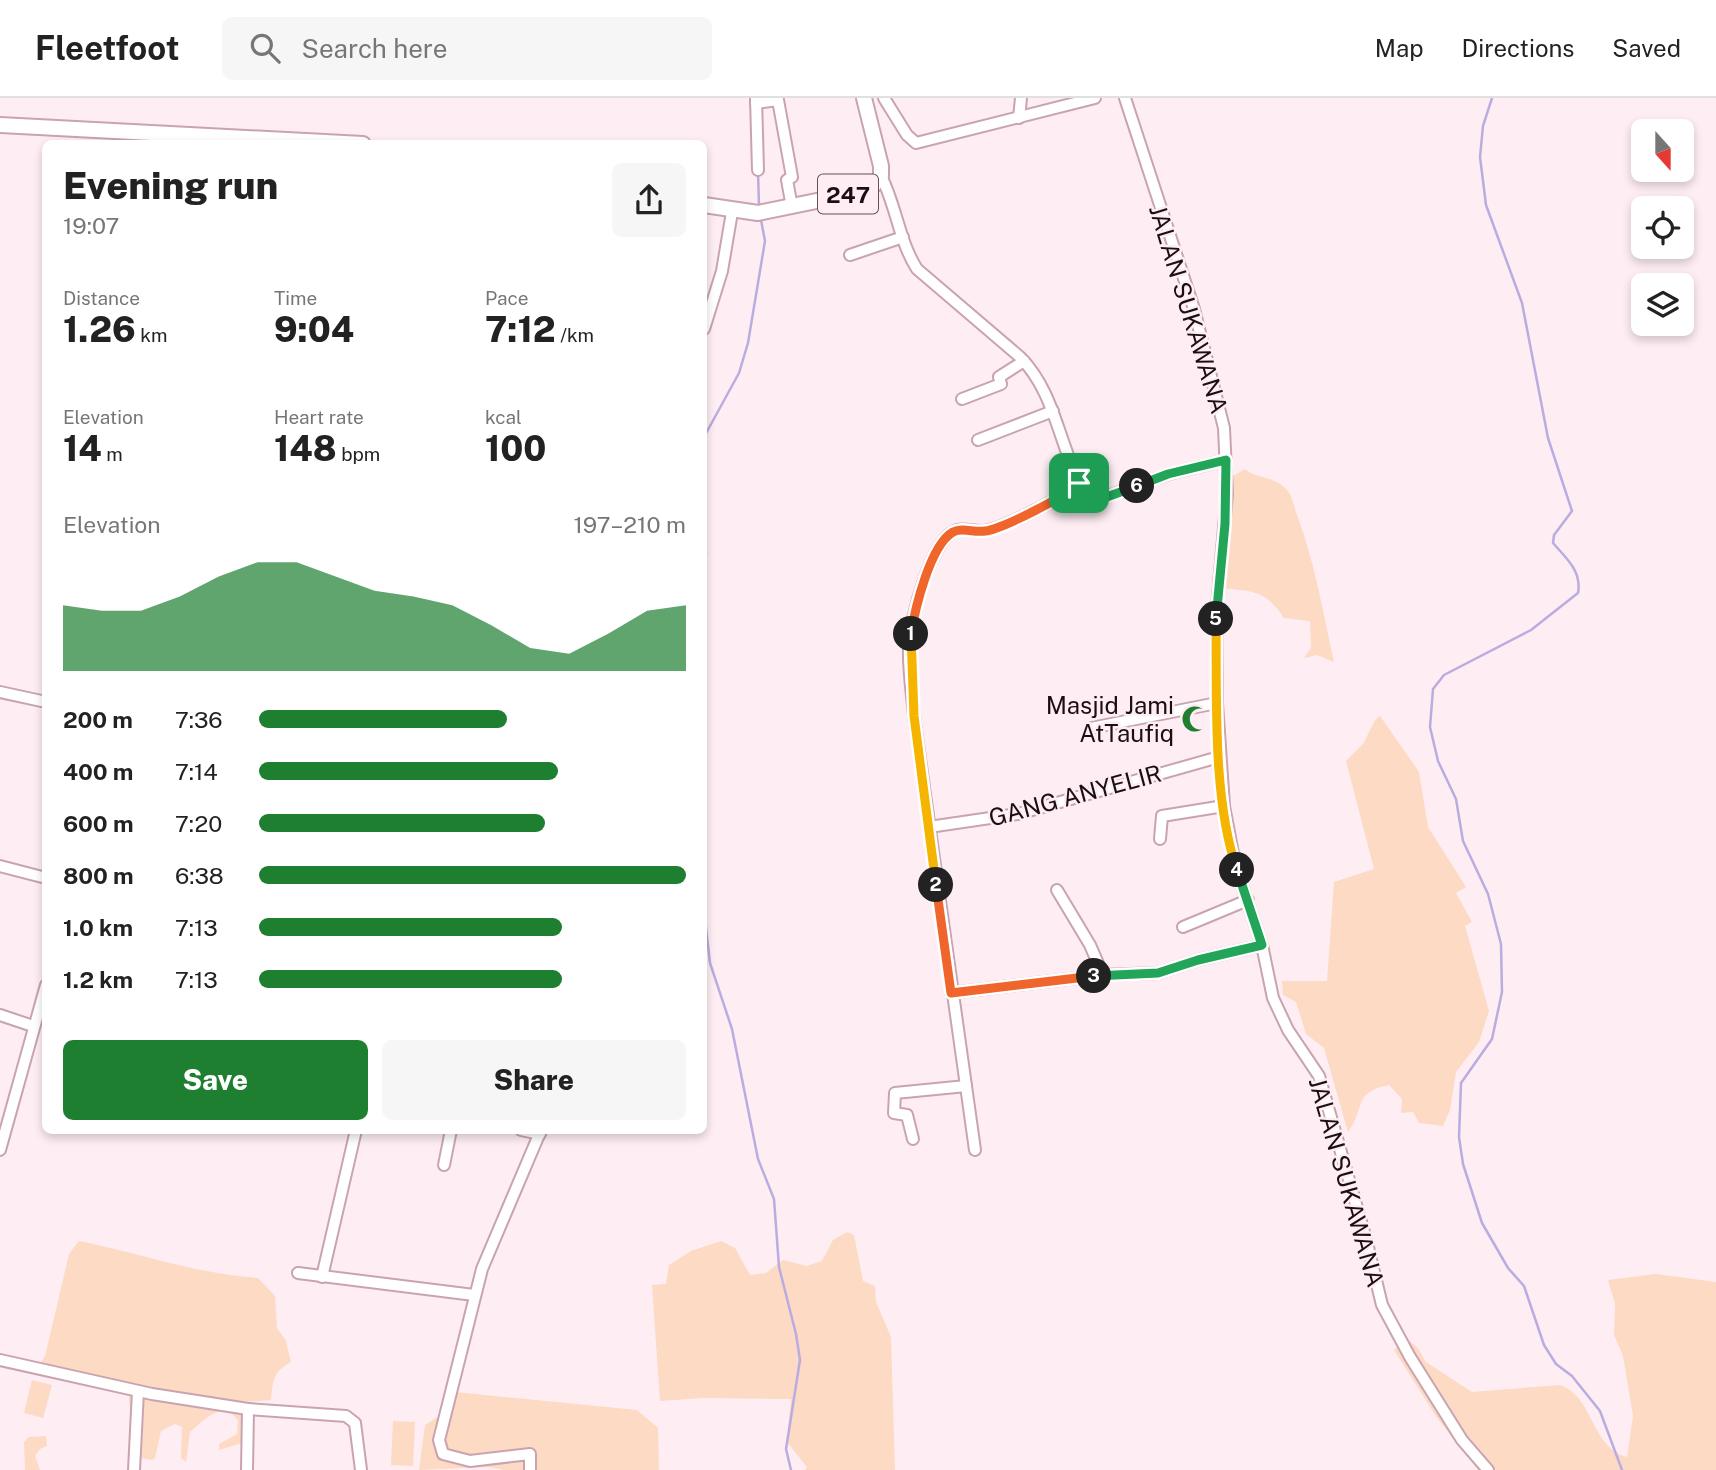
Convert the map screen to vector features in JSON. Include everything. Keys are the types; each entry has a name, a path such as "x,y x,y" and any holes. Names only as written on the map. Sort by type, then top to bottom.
{"main road":[{"name":"247","path":"707,206 732,212 758,213 866,189 877,183 881,176 881,161 864,98"},
{"path":"0,125 237,140"}],"street":[{"path":"884,98 907,135 916,143 1095,98"},
{"path":"1019,118 1021,98"},
{"name":"JALAN SUKAWANA","path":"1125,98 1194,309 1220,406 1226,460 1225,524 1216,618 1217,703 1224,806 1235,864 1262,945 1273,998 1288,1030 1319,1076 1385,1313 1462,1440 1488,1470"},
{"path":"758,170 757,102 778,100 792,177 787,180 792,207"},
{"path":"881,176 903,237 918,269 1024,361 1035,374 1053,411 1079,483 1095,502 1168,474 1226,460"},
{"path":"707,319 722,271 732,212"},
{"path":"850,255 903,237"},
{"path":"962,399 1000,384 999,377 1024,361"},
{"path":"978,440 1053,411"},
{"path":"975,1150 914,716 909,645 922,589 935,555 953,532 994,528 1063,497 1079,483"},
{"path":"0,692 42,701"},
{"path":"1091,728 1217,703"},
{"name":"GANG ANYELIR","path":"929,827 1018,814 1219,757"},
{"path":"1160,839 1162,816 1224,806"},
{"path":"0,866 42,877"},
{"path":"1057,890 1090,945 1103,975"},
{"path":"1183,927 1248,900"},
{"path":"951,993 1103,975 1158,973 1198,960 1262,945"},
{"path":"0,1150 42,998"},
{"path":"0,1015 33,1026"},
{"path":"913,1139 907,1115 894,1113 895,1093 966,1086"},
{"path":"322,1277 355,1134"},
{"path":"444,1165 450,1134"},
{"path":"530,1470 530,1454 464,1460 440,1451 441,1425 454,1384 474,1295 493,1237 540,1134"},
{"path":"298,1273 474,1295"},
{"path":"0,1360 138,1391 248,1409 341,1415 350,1418 357,1430 361,1470"},
{"path":"134,1470 138,1391"},
{"path":"247,1470 248,1409"}],"shaded area":[{"path":"1245,469 1277,482 1291,496 1314,569 1334,662 1317,655 1304,658 1311,648 1310,621 1284,618 1272,603 1259,594 1225,589 1233,476"},
{"path":"1380,716 1419,772 1428,827 1466,887 1456,893 1472,922 1465,926 1489,1011 1479,1042 1456,1072 1450,1110 1443,1126 1419,1123 1413,1112 1401,1113 1402,1099 1389,1085 1377,1088 1365,1097 1348,1132 1324,1048 1306,1034 1296,1002 1283,995 1282,981 1327,981 1334,882 1374,869 1346,761 1363,744 1375,720"},
{"path":"847,1232 854,1235 863,1281 875,1286 876,1302 891,1337 895,1470 805,1470 807,1467 787,1442 791,1399 703,1398 660,1401 652,1285 666,1284 669,1265 691,1251 721,1241 735,1248 750,1275 766,1273 783,1260 807,1266 822,1261 833,1240"},
{"path":"79,1241 190,1268 258,1278 275,1296 277,1328 286,1341 291,1362 275,1377 271,1400 241,1402 247,1430 245,1442 219,1450 219,1444 237,1434 238,1420 232,1414 219,1412 190,1432 186,1462 181,1458 182,1427 175,1424 161,1431 155,1458 141,1458 132,1423 128,1387 40,1364 45,1356 69,1254"},
{"path":"1656,1274 1716,1282 1716,1470 1478,1470 1437,1418 1394,1350 1406,1338 1418,1348 1426,1362 1472,1392 1559,1385 1570,1390 1586,1409 1606,1443 1615,1452 1627,1457 1633,1416 1623,1356 1614,1335 1615,1304 1608,1280"},
{"path":"32,1380 52,1385 43,1418 24,1413"},
{"path":"455,1392 637,1410 658,1428 659,1470 504,1470 488,1467 419,1470 425,1425 447,1411"},
{"path":"393,1421 415,1422 413,1466 391,1465"},
{"path":"46,1436 47,1446 40,1449 35,1456 40,1470 25,1470 24,1442 29,1437"}],"waterway":[{"path":"1492,98 1483,126 1480,157 1486,205 1522,303 1548,438 1572,511 1554,535 1553,543 1572,565 1579,585 1578,593 1531,630 1444,675 1433,689 1430,727 1438,761 1456,799 1463,841 1488,894 1501,944 1502,992 1492,1039 1461,1083 1459,1137 1463,1164 1482,1223 1508,1268 1524,1286 1544,1345 1556,1364 1572,1376 1600,1411 1622,1470"},
{"path":"758,172 759,206"},
{"path":"707,432 739,373 748,343 765,241 761,220"},
{"path":"707,936 710,963 732,1029 758,1159 774,1199 779,1267 796,1334 800,1360 786,1449 791,1470"}],"place":[{"name":"Masjid Jami AtTaufiq","path":"1195,719"}],"route":[{"path":"1226,460 1227,494 1216,618 1219,757 1224,806 1235,864 1262,945 1151,974 1103,975 1054,983 951,993 914,716 909,663 913,621 935,555 949,535 958,530 985,531 994,528 1063,497 1079,483 1091,501 1095,502 1168,474 1226,460"}]}
